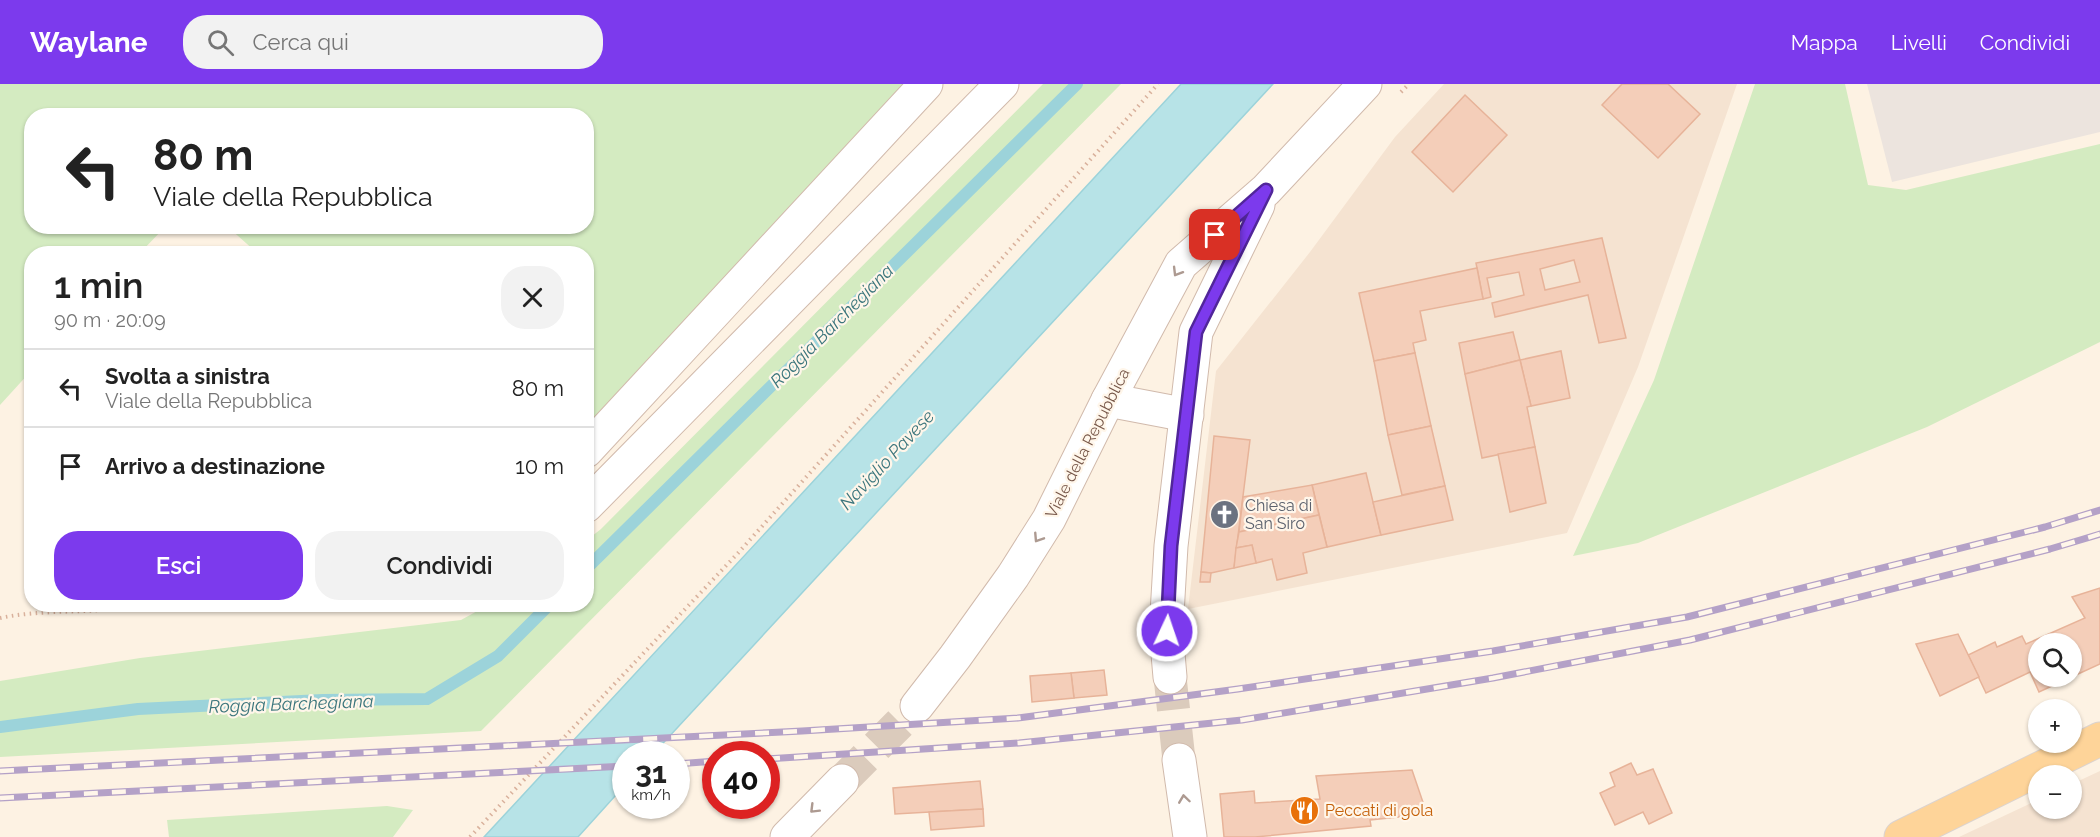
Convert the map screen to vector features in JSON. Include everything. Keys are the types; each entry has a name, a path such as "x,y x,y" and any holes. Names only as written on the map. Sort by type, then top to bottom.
{"main road":[{"path":"1901,837 2100,739"}],"street":[{"path":"594,442 926,84"},
{"path":"594,498 1002,84"},
{"name":"Viale della Repubblica","path":"918,706 994,603 1049,519 1108,400 1181,264 1266,190 1365,84"},
{"name":"Viale della Repubblica","path":"1170,676 1167,631 1171,546 1196,332 1266,190"},
{"path":"1108,400 1187,415"},
{"path":"1179,760 1190,837"},
{"path":"787,837 842,781"}],"path":[{"path":"470,837 739,552 1158,84"},
{"path":"0,618 22,613 55,612"}],"shaded area":[{"path":"1444,84 1737,84 1638,367 1567,533 1188,609 1216,371 1310,252 1395,137"},
{"path":"1867,84 2100,84 2100,132 1892,182"},
{"path":"2100,771 2100,837 1959,837 2028,805 2028,819 2082,819 2082,779"}],"green space":[{"path":"0,84 908,84 594,422 594,246 249,246 236,234 594,234 594,108 24,108 24,234 158,234 147,246 24,246 24,379 0,405"},
{"path":"1043,84 1121,84 481,731 0,757 0,681 140,658 461,620 475,612 594,612 594,534"},
{"path":"1755,84 1845,84 1868,185 1906,190 2100,144 2100,342 1927,427 1638,543 1573,556 1654,380"},
{"path":"387,806 413,810 393,837 169,837 167,820"}],"water":[{"name":"Naviglio Pavese","path":"1181,84 1273,84 665,741 612,741 612,799 578,837 484,837"}],"building":[{"path":"1622,84 1668,84 1700,114 1658,158 1602,105"},
{"path":"1465,95 1507,135 1453,192 1412,152"},
{"path":"1602,238 1626,338 1599,343 1588,295 1495,317 1492,303 1524,295 1519,272 1487,278 1491,297 1483,299 1476,263","holes":["1574,260 1580,282 1545,290 1540,269"]},
{"path":"1477,268 1483,299 1420,311 1426,340 1413,343 1415,353 1374,361 1359,293"},
{"path":"1513,332 1520,360 1465,374 1459,343"},
{"path":"1561,351 1570,398 1531,406 1520,360"},
{"path":"1415,353 1431,426 1388,435 1374,361"},
{"path":"1520,360 1531,406 1527,407 1535,447 1482,458 1465,374"},
{"path":"1431,426 1445,486 1402,495 1388,435"},
{"name":"Chiesa di San Siro","path":"1214,436 1250,440 1234,568 1211,573 1201,572"},
{"path":"1535,447 1546,503 1510,512 1498,454"},
{"path":"1366,473 1381,535 1327,547 1312,485"},
{"path":"1312,485 1319,515 1239,532 1243,497"},
{"path":"1445,486 1453,520 1381,535 1373,502"},
{"path":"1319,515 1327,547 1303,553 1307,573 1277,580 1272,559 1256,563 1252,545 1236,548 1239,532"},
{"path":"1252,545 1256,563 1234,568 1236,548"},
{"path":"1201,572 1211,573 1210,582 1200,582"},
{"path":"2100,588 2100,664 2082,672 2082,633 2051,633 2085,618 2072,597"},
{"path":"1958,634 1979,677 1940,696 1916,644"},
{"path":"2022,636 2026,644 2028,643 2028,673 1986,693 1968,655 1995,642 1997,647"},
{"path":"1104,670 1107,695 1074,698 1071,673"},
{"path":"1071,673 1074,698 1032,702 1030,676"},
{"path":"2037,687 2050,687 2039,692"},
{"path":"1631,763 1637,775 1653,769 1672,813 1649,824 1643,812 1615,825 1600,793 1615,786 1610,773"},
{"path":"1412,770 1427,814 1370,820 1371,826 1255,837 1224,837 1220,794 1254,791 1255,803 1320,799 1316,776"},
{"path":"980,781 983,809 895,814 893,788"},
{"path":"983,809 984,826 931,830 929,812"}],"waterway":[{"name":"Roggia Barchegiana","path":"594,561 1077,84"},
{"name":"Roggia Barchegiana","path":"0,727 138,709 323,700 427,699 498,656 542,612"}],"tunnel":[{"path":"1170,677 1179,760"},
{"path":"842,781 917,706"}],"railway":[{"path":"0,771 1018,718 1238,689 1493,651 1687,617 2045,527 2100,510"},
{"path":"780,758 1019,743 1242,720 1493,678 1690,640 2050,549 2100,534"},
{"path":"690,763 702,762"},
{"path":"0,798 612,767"}],"place":[{"name":"Chiesa di San Siro","path":"1224,514"},
{"name":"Peccati di gola","path":"1304,810"}],"route":[{"path":"1167,631 1171,546 1196,332 1266,190 1215,235"}]}
